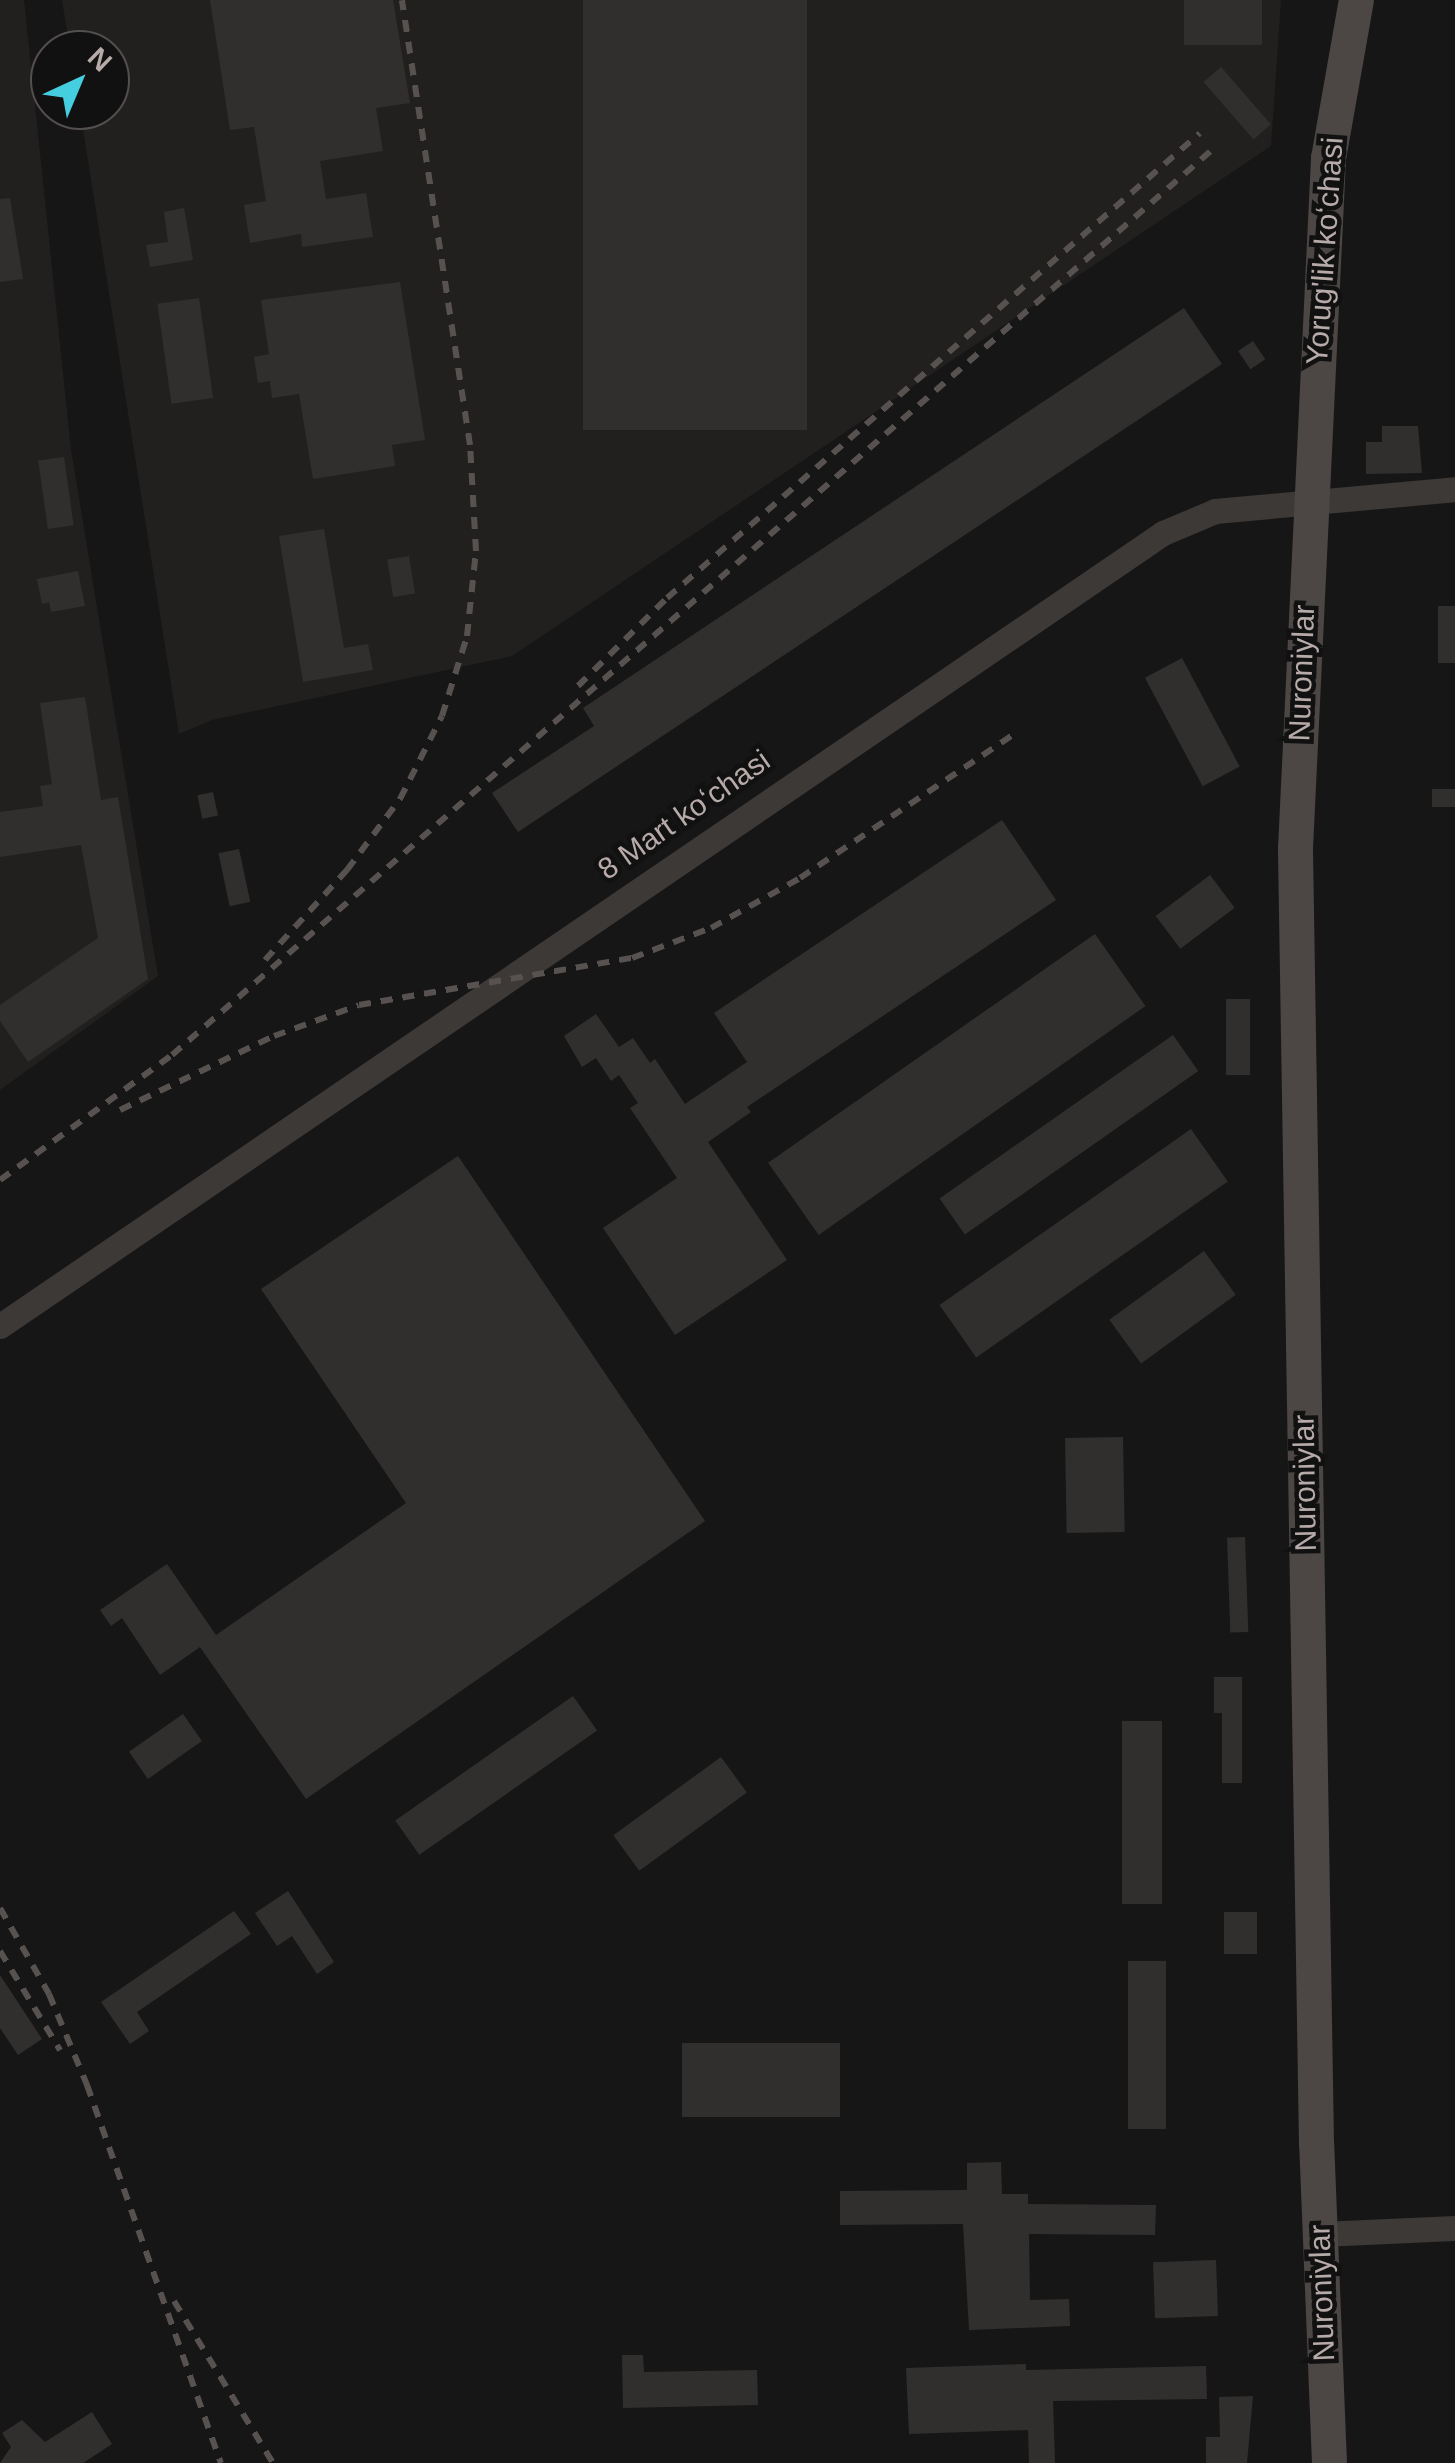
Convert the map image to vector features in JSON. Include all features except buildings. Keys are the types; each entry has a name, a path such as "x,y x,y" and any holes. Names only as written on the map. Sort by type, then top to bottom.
{"main road":[{"name":"Yorug'lik koʻchasi","path":"1309,503 1328,158 1356,0"},
{"name":"Nuroniylar","path":"1309,503 1294,848 1320,2234 1329,2463"}],"street":[{"name":"8 Mart koʻchasi","path":"0,1326 1162,533 1215,511 1455,489"},
{"path":"1320,2234 1455,2228"}],"shaded area":[{"path":"0,0 24,0 30,57 30,130 38,130 71,450 158,976 0,1090"},
{"path":"62,0 1281,0 1271,146 512,656 212,720 179,734 83,130 130,130 130,30 67,30"}],"railway":[{"path":"265,960 347,870 400,799 442,716 467,636 476,551 470,445 402,0"},
{"path":"578,686 667,598 1200,133"},
{"path":"0,1180 172,1055 1213,149"},
{"path":"120,1110 274,1036 359,1005 632,958 711,928 800,878 1014,734"},
{"path":"0,1908 49,1994 87,2085 221,2463"},
{"path":"0,1951 60,2050"},
{"path":"174,2301 273,2463"}]}
